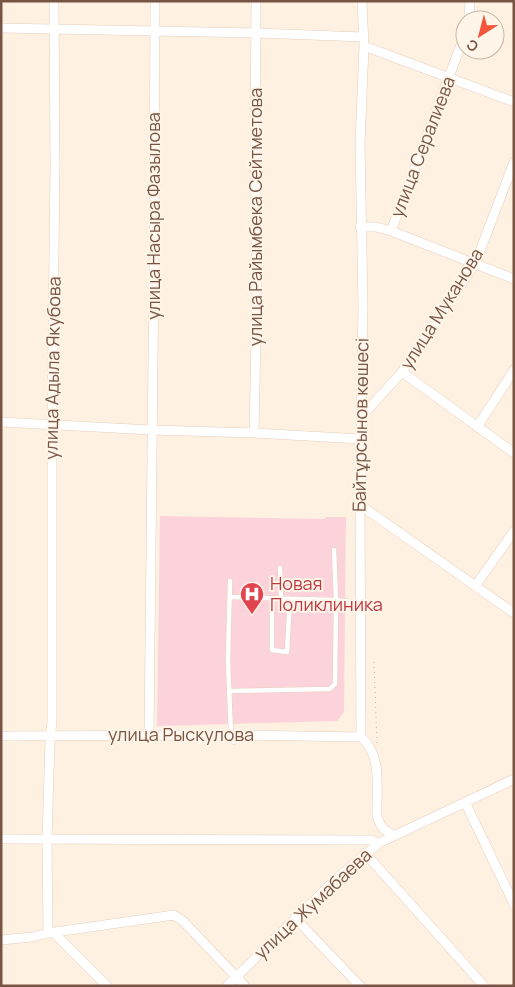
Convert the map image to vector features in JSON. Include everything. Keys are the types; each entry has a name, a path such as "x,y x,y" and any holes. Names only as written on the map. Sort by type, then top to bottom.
{"street":[{"name":"улица Адыла Якубова","path":"51,933 47,839 51,736 55,166 54,1"},
{"name":"улица Насыра Фазылова","path":"148,736 155,1"},
{"name":"улица Райымбека Сейтметова","path":"254,433 257,289 256,1"},
{"name":"Байтұрсынов көшесі","path":"361,737 360,439 363,296 360,227 360,144 364,42 362,1"},
{"path":"1,28 257,33 364,42 448,78 514,102"},
{"name":"улица Сералиева","path":"390,231 455,60"},
{"name":"улица Муканова","path":"361,417 402,372 475,264 514,162"},
{"path":"360,227 376,227 390,231 514,279"},
{"path":"477,427 514,370"},
{"path":"402,372 514,454"},
{"path":"1,422 360,439"},
{"path":"360,505 514,613"},
{"path":"476,585 514,531"},
{"name":"улица Рыскулова","path":"1,736 148,736 232,739 361,737"},
{"path":"361,737 370,746 376,761 378,822 382,829 394,835"},
{"name":"улица Жумабаева","path":"227,986 295,918 365,853 394,835 514,780"},
{"path":"465,802 514,904"},
{"path":"1,838 371,840 379,843"},
{"path":"365,853 484,986"},
{"path":"1,940 32,937 174,914 245,986"},
{"path":"295,918 360,986"},
{"path":"51,933 107,986"}],"lane":[{"path":"229,691 330,689 334,687 336,600 334,550"},
{"path":"280,568 281,599"},
{"path":"230,581 228,661 232,739"},
{"path":"230,597 336,600 361,603"},
{"path":"272,598 272,650 287,652 290,599"}],"path":[{"path":"374,662 377,744"}],"shaded area":[{"name":"Новая Поликлиника","path":"160,516 325,519 326,517 346,517 344,712 337,721 157,726"}],"place":[{"name":"Новая Поликлиника","path":"252,615"}]}
